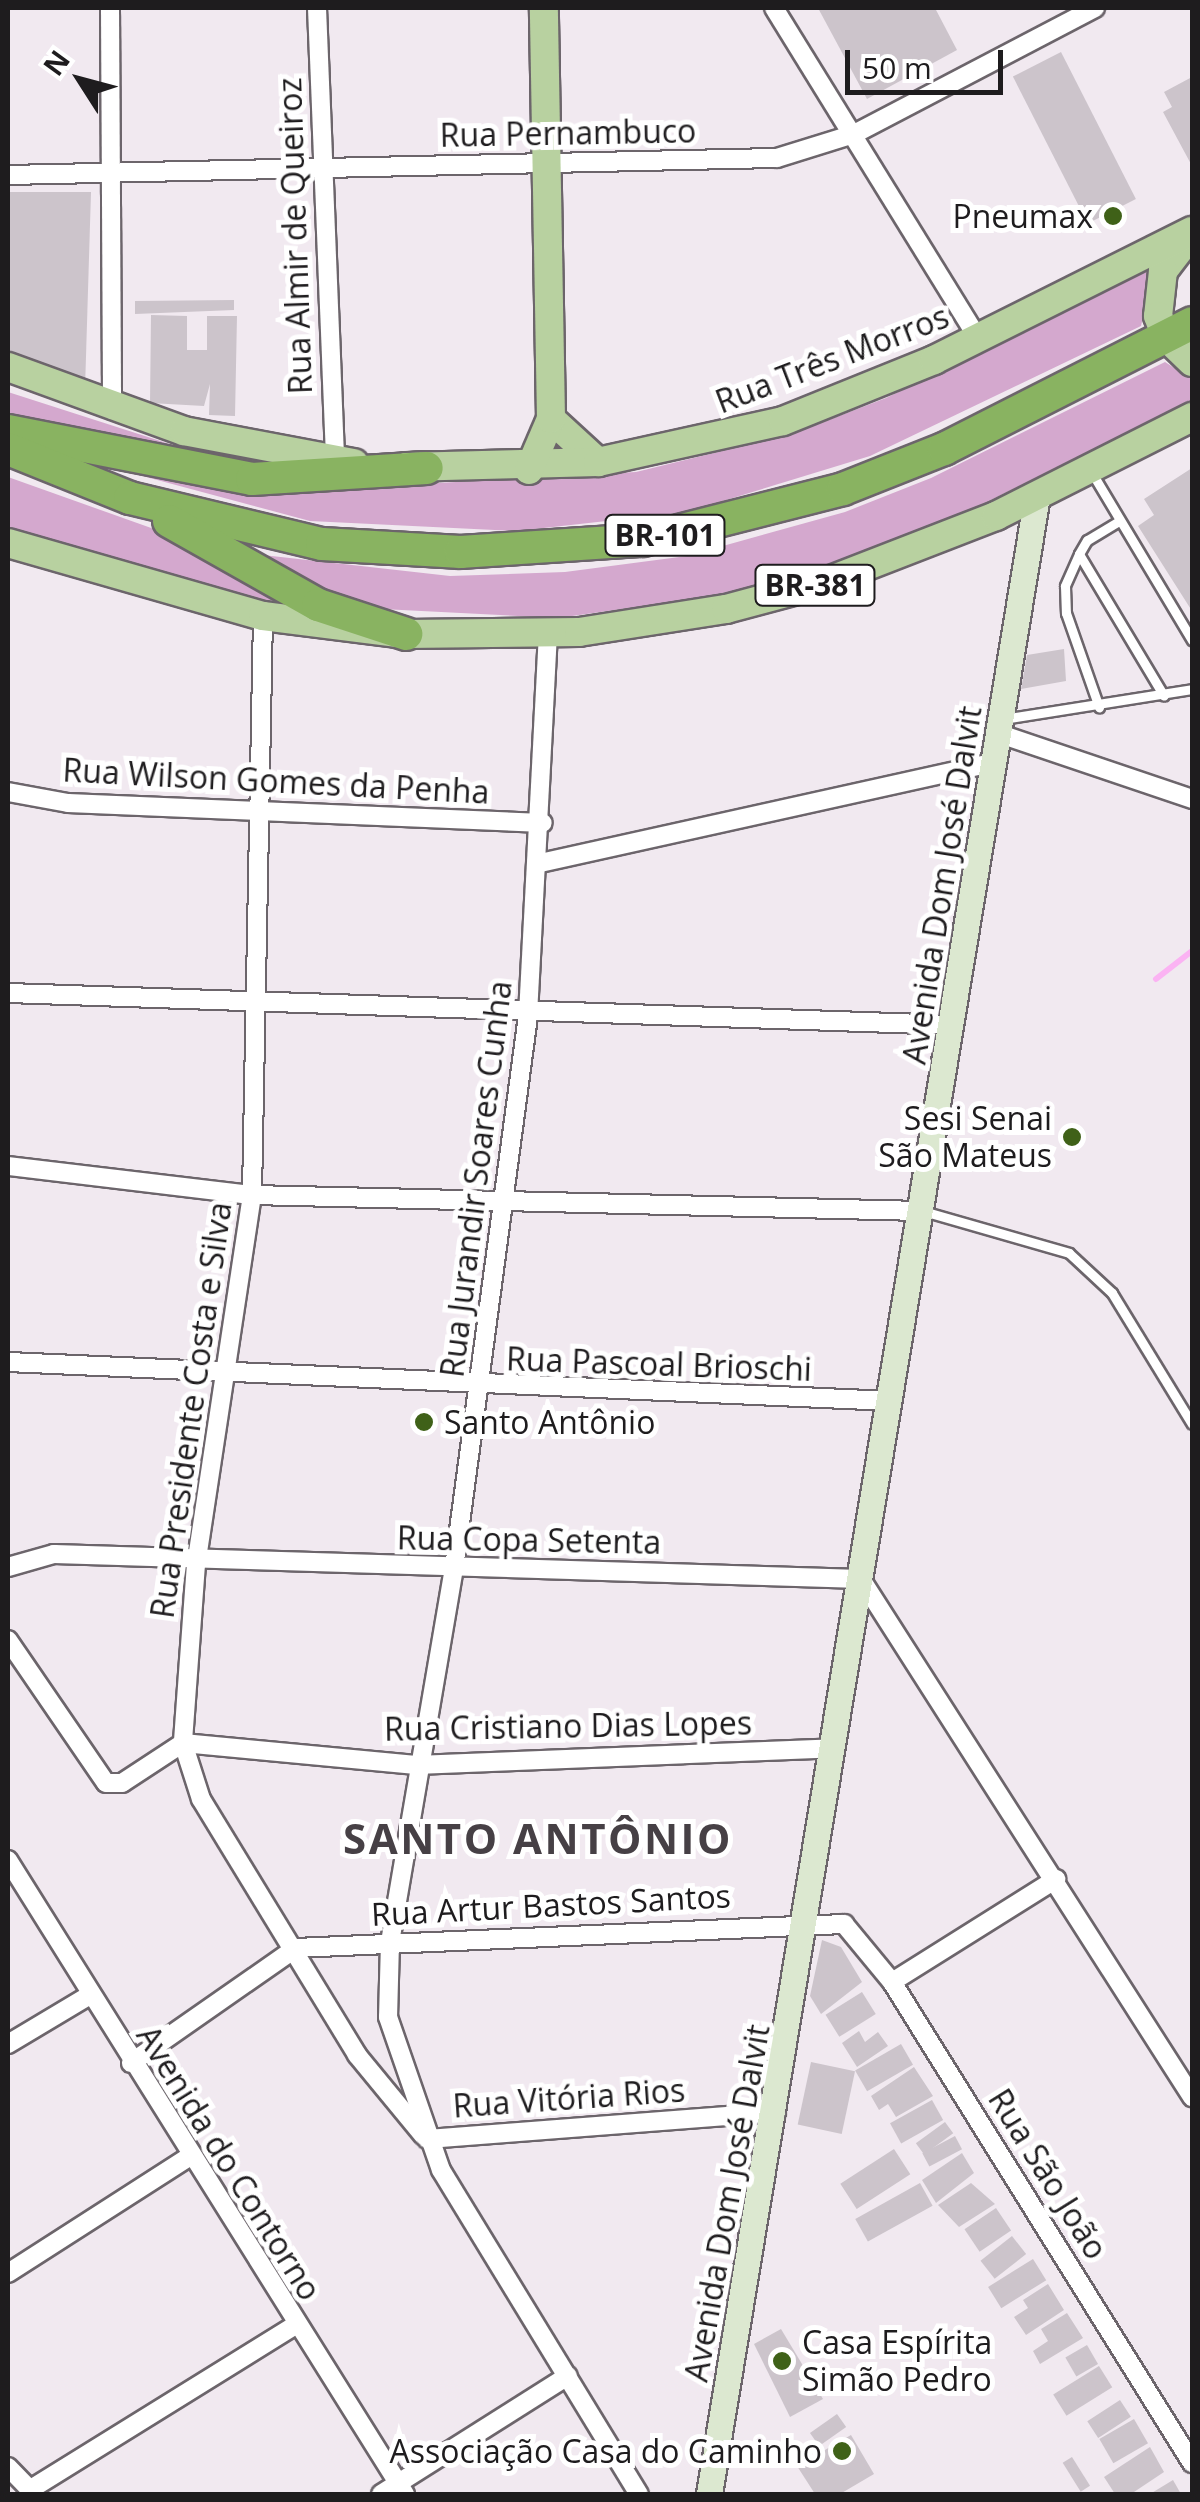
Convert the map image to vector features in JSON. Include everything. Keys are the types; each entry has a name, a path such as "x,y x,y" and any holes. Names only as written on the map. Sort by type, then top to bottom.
{"highway":[{"name":"BR-101","path":"8,449 130,498 247,531 370,549 461,552 643,540 843,490 944,449 1179,330"},
{"path":"8,432 252,479 427,468"},
{"path":"130,498 278,585 406,634"}],"main road":[{"path":"529,470 552,418 544,8"},
{"path":"1192,232 1163,271 1158,316 1179,330 1192,362"},
{"name":"Rua Três Morros","path":"8,367 112,410 335,461 529,470 598,462 783,421 979,340 1192,232"},
{"name":"BR-381","path":"8,544 263,616 406,634 548,633 650,623 823,583 1037,496 1192,417"},
{"path":"552,418 598,462"}],"street":[{"path":"110,8 112,410"},
{"name":"Rua Almir de Queiroz","path":"317,8 320,170 335,461"},
{"path":"774,8 979,340"},
{"name":"Rua Pernambuco","path":"8,176 778,158 854,134 1096,8"},
{"name":"Avenida Dom José Dalvit","path":"710,2494 808,1923 1037,496"},
{"name":"Rua Presidente Costa e Silva","path":"263,616 256,811 252,1195 196,1564 183,1743 202,1799 378,2087 427,2139"},
{"name":"Rua Jurandir Soares Cunha","path":"427,2139 388,2016 390,1942 416,1766 454,1568 507,1198 528,1016 540,864 548,633"},
{"path":"1001,726 1192,799"},
{"path":"540,864 995,762"},
{"name":"Rua Wilson Gomes da Penha","path":"8,792 68,803 542,823"},
{"path":"8,993 528,1016 952,1026"},
{"path":"8,1166 252,1195 923,1210"},
{"name":"Rua Pascoal Brioschi","path":"8,1362 480,1388 889,1401"},
{"name":"Rua Copa Setenta","path":"8,1567 54,1554 196,1564 861,1579"},
{"path":"861,1579 1192,2096"},
{"path":"8,1640 106,1783 122,1783 183,1743"},
{"name":"Rua Cristiano Dias Lopes","path":"183,1743 416,1766 836,1748"},
{"name":"Avenida do Contorno","path":"8,1860 295,2325 402,2489"},
{"path":"892,1982 1056,1879"},
{"name":"Rua Artur Bastos Santos","path":"296,1948 808,1923"},
{"name":"Rua São João","path":"808,1923 844,1924 892,1982 1192,2463"},
{"path":"131,2063 296,1948"},
{"path":"8,2044 90,1995"},
{"name":"Rua Vitória Rios","path":"427,2139 776,2112"},
{"path":"427,2139 639,2494"},
{"path":"8,2274 190,2156"},
{"path":"8,2466 32,2492 295,2325"},
{"path":"382,2494 402,2489 568,2376"}],"lane":[{"path":"1090,471 1192,640"},
{"path":"1098,707 1066,613 1065,586 1086,540 1119,520"},
{"path":"1079,554 1164,696"},
{"path":"1001,726 1192,690"},
{"path":"923,1210 1068,1253 1112,1293 1192,1424"}],"shaded area":[{"path":"1156,264 1141,326 870,456 687,512 517,531 310,521 94,463 256,493 636,472 792,434 886,398"},
{"path":"1165,362 1192,379 1192,402 950,520 861,556 721,595 558,618 382,609 339,603 236,552 450,576 565,572 687,556 845,512 931,478"},
{"path":"8,392 179,447 265,464 97,444 8,415"},
{"path":"8,477 168,534 295,608 8,532"}],"building":[{"path":"818,8 935,8 957,50 867,99"},
{"path":"1061,52 1136,199 1088,224 1013,77"},
{"path":"1192,77 1192,166 1163,112 1172,107 1164,92"},
{"path":"8,192 91,192 85,389 8,353"},
{"path":"234,300 234,310 135,314 135,301"},
{"path":"151,315 187,316 187,350 207,350 207,316 237,316 235,416 209,415 210,384 204,406 150,403"},
{"path":"1192,468 1192,611 1138,526 1154,515 1144,499"},
{"path":"1064,649 1066,681 1021,689 1027,655"},
{"path":"822,1940 841,1947 862,1982 821,2014 810,1996"},
{"path":"862,1992 876,2014 839,2037 826,2015"},
{"path":"859,2031 865,2042 878,2032 888,2046 857,2067 842,2043"},
{"path":"901,2044 913,2065 867,2091 855,2070"},
{"path":"811,2062 855,2071 842,2134 798,2125"},
{"path":"914,2067 933,2096 896,2117 888,2104 879,2110 871,2096"},
{"path":"932,2100 943,2120 901,2143 890,2123"},
{"path":"945,2122 953,2133 924,2154 916,2143"},
{"path":"955,2136 962,2149 929,2167 922,2153"},
{"path":"894,2149 910,2174 857,2209 840,2184"},
{"path":"962,2153 974,2173 936,2203 922,2180"},
{"path":"920,2183 933,2206 868,2242 855,2219"},
{"path":"971,2183 995,2204 959,2227 938,2205"},
{"path":"996,2208 1011,2230 980,2252 964,2229"},
{"path":"1012,2236 1026,2254 995,2279 980,2261"},
{"path":"1033,2259 1046,2280 1001,2308 988,2287"},
{"path":"1048,2284 1064,2310 1026,2335 1014,2317 1028,2308 1023,2300"},
{"path":"1067,2313 1083,2338 1040,2364 1033,2351 1048,2341 1041,2329"},
{"name":"Casa Espírita Simão Pedro","path":"781,2329 823,2399 790,2417 754,2344"},
{"path":"1087,2345 1098,2364 1076,2377 1065,2358"},
{"path":"1099,2366 1112,2387 1066,2416 1053,2395"},
{"path":"1120,2400 1131,2417 1098,2438 1087,2421"},
{"path":"837,2414 846,2427 819,2446 810,2433"},
{"path":"1134,2419 1148,2443 1113,2463 1099,2439"},
{"name":"Associação Casa do Caminho","path":"851,2435 874,2474 840,2494 815,2494 797,2466"},
{"path":"1150,2447 1164,2472 1131,2494 1115,2494 1104,2477"},
{"path":"1072,2457 1090,2486 1081,2492 1063,2463"},
{"path":"1173,2480 1181,2494 1150,2494"}],"waterway":[{"path":"1156,979 1192,951"}],"place":[{"name":"Pneumax","path":"1113,216"},
{"name":"Sesi Senai São Mateus","path":"1072,1137"},
{"name":"Santo Antônio","path":"424,1422"},
{"name":"Casa Espírita Simão Pedro","path":"782,2361"},
{"name":"Associação Casa do Caminho","path":"842,2451"}],"district":[{"name":"SANTO ANTÔNIO","path":"538,1838"}]}
